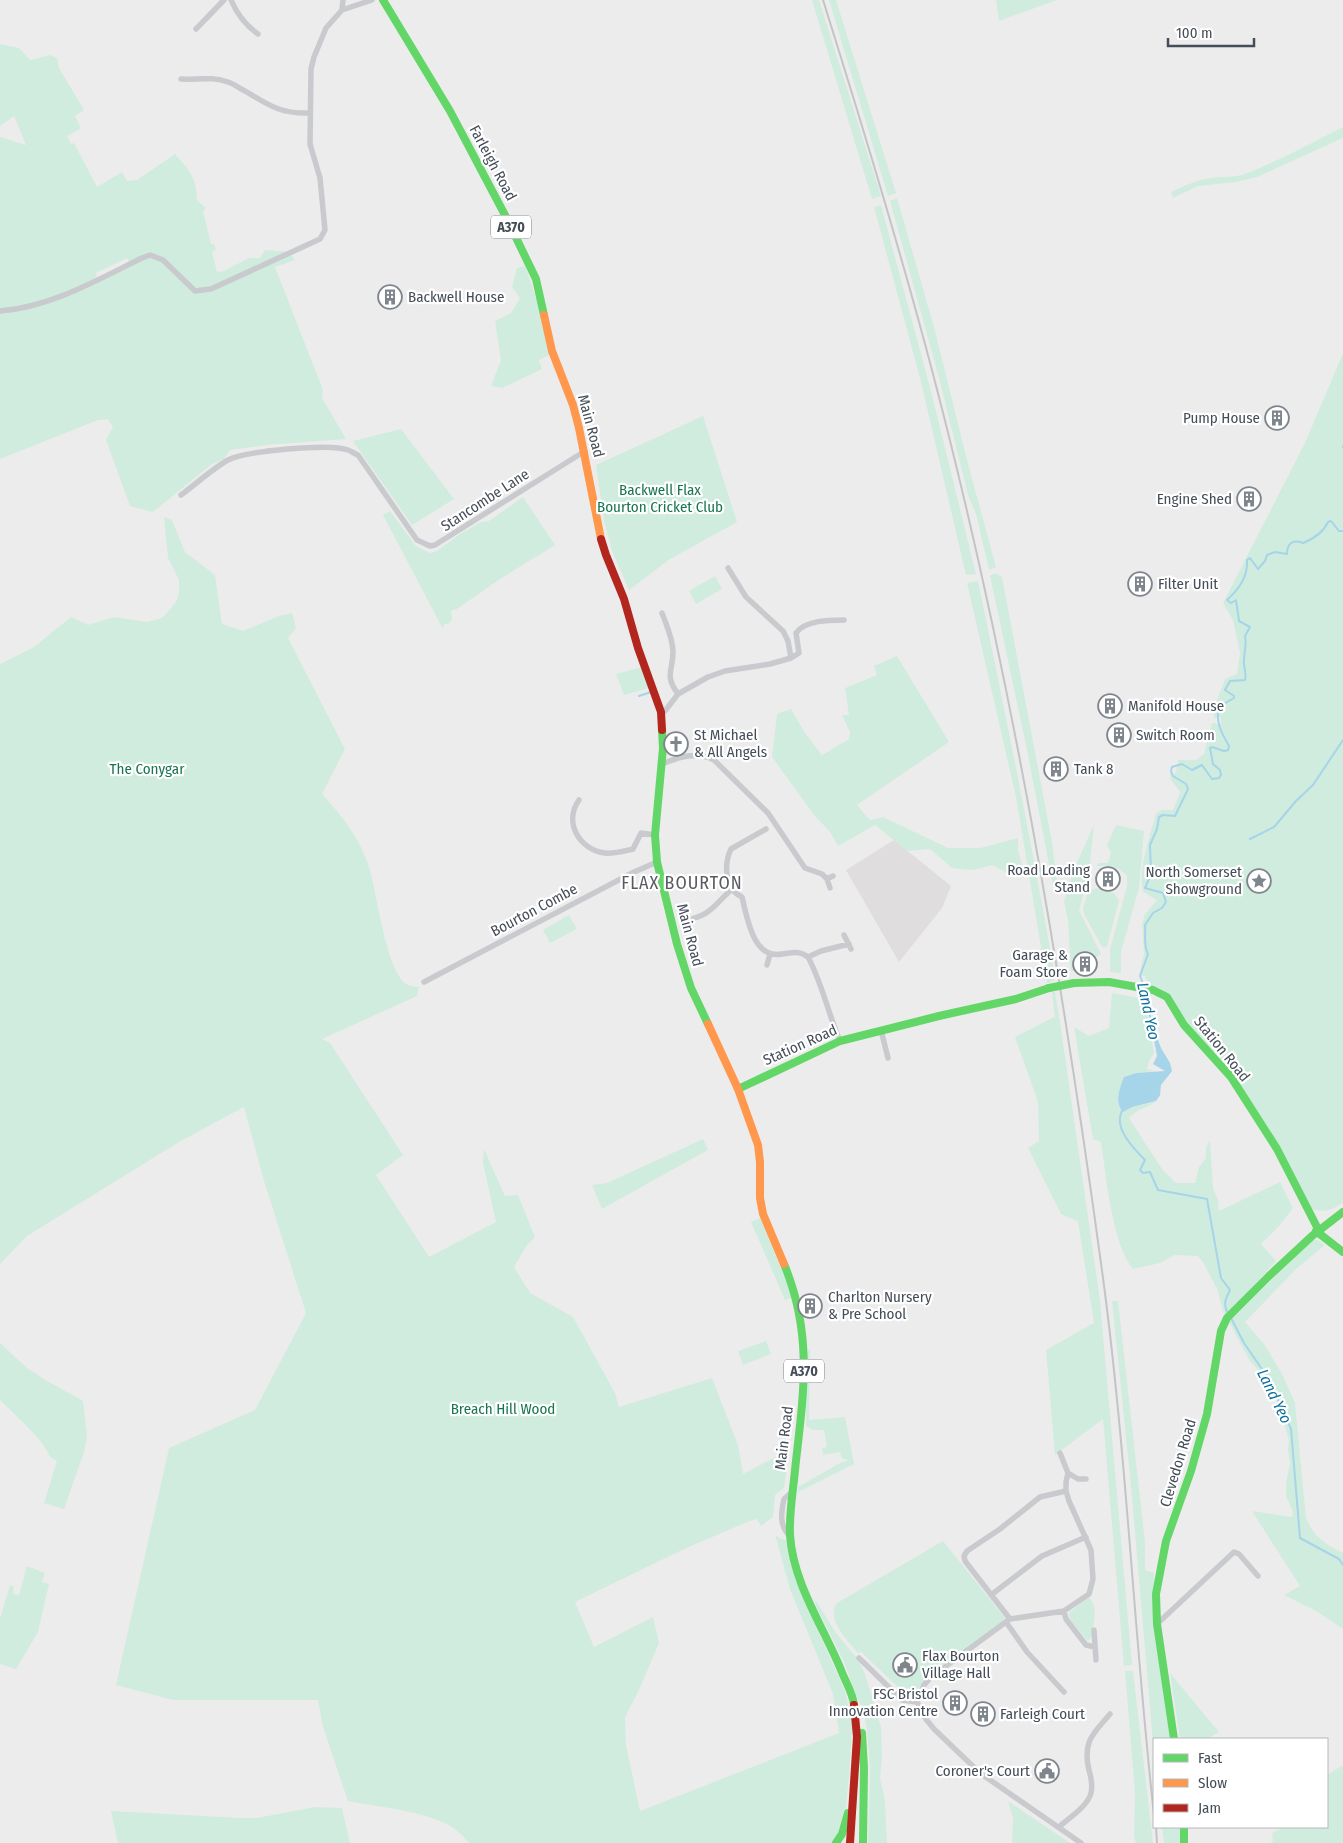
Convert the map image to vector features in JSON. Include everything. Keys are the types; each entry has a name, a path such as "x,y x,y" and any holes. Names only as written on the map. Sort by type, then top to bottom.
{"main road":[{"name":"Farleigh Road","path":"383,0 450,111 527,259 542,298 552,351"},
{"name":"Main Road","path":"552,351 573,405 585,451 600,534 606,555 624,599 638,648 661,712 663,728 662,764 655,835 658,862 677,944 691,988 738,1089 758,1145 762,1214 794,1288 803,1330 805,1361 790,1517 792,1550 802,1585 850,1690 855,1712"},
{"name":"Station Road","path":"738,1089 840,1041 1016,999 1050,988 1074,983 1109,982 1153,990 1167,997 1184,1025 1231,1077 1277,1149 1317,1230"},
{"name":"Clevedon Road","path":"1174,1738 1157,1624 1156,1594 1166,1541 1192,1471 1207,1414 1221,1331 1230,1316 1296,1248 1317,1230 1343,1212"},
{"path":"1317,1230 1343,1252"},
{"path":"855,1712 862,1731 864,1768 863,1843"},
{"name":"A370","path":"850,1843 857,1737 855,1712"},
{"path":"836,1843 842,1834 853,1794"},
{"path":"1184,1828 1184,1843"}],"street":[{"path":"196,29 224,0"},
{"path":"231,0 236,11 250,28 258,34"},
{"path":"342,10 343,0"},
{"path":"0,311 50,300 71,293 150,255 163,260 195,291 211,289 320,239 326,230 320,178 310,144 311,70 314,57 326,28 342,10 372,0"},
{"path":"181,80 207,77 218,79 229,82 280,111 294,114 310,113"},
{"name":"Stancombe Lane","path":"181,495 229,460 269,452 306,448 348,450 358,456 417,540 430,546 435,545 585,451"},
{"path":"728,568 746,597 783,631 788,640 791,658"},
{"path":"662,612 673,650 670,676 672,686 678,694"},
{"path":"661,712 665,711 678,694 715,674 770,664 791,658 799,653 796,633 799,629 820,622 844,620"},
{"path":"662,764 688,755 708,757 716,761 768,812 805,868 830,877 830,888"},
{"path":"579,800 572,814 572,824 577,834 594,850 608,853 633,849 641,833 655,835"},
{"path":"766,829 734,846 730,851 726,866 732,889 742,898 746,917 762,950 770,954 779,955 796,952 808,956 821,951 850,946 844,935"},
{"name":"Bourton Combe","path":"424,982 634,872 658,862"},
{"path":"686,922 703,916 732,889"},
{"path":"767,965 770,954"},
{"path":"808,956 840,1041"},
{"path":"881,1030 889,1059"},
{"path":"1060,1453 1068,1473 1066,1491 1069,1502 1091,1550 1093,1579 1089,1594 1064,1611 1008,1620 931,1677 924,1685 918,1702 924,1718 980,1773 1081,1843"},
{"path":"1068,1473 1078,1479 1086,1479"},
{"path":"1064,1692 1027,1652 1003,1610 965,1562 964,1556 967,1551 1000,1529 1040,1498 1066,1491"},
{"path":"991,1595 1042,1556 1086,1537"},
{"path":"1157,1624 1234,1552 1239,1554 1258,1576"},
{"path":"1064,1611 1066,1619 1086,1645 1095,1647"},
{"path":"1094,1630 1096,1660"},
{"path":"860,1658 902,1700 918,1702"},
{"path":"1059,1827 1087,1801 1091,1793 1092,1780 1086,1751 1094,1732 1110,1714"}],"shaded area":[{"path":"894,840 951,886 942,908 899,962 846,870"}],"green space":[{"path":"812,0 819,0 881,196 872,199"},
{"path":"829,0 836,0 896,193 888,196"},
{"path":"996,0 1057,0 999,21"},
{"path":"0,44 19,48 30,60 50,55 57,58 59,68 84,110 75,116 81,128 67,136 71,144 74,143 97,187 122,172 127,181 137,180 175,154 194,179 197,200 206,208 203,211 211,244 214,244 216,250 212,252 217,272 224,271 249,258 260,258 265,250 289,252 295,260 275,267 323,390 322,398 346,439 266,445 230,450 224,459 212,464 153,512 130,506 106,440 113,427 108,419 98,420 0,459 0,137 26,145 14,116 0,126","holes":["127,258 132,266 98,282 96,273"]},
{"path":"1343,127 1343,138 1257,177 1236,182 1198,186 1173,198 1171,192 1185,185 1215,177 1245,174 1283,158"},
{"path":"897,198 934,327 996,567 989,570 976,514 968,495 939,378 890,201"},
{"path":"881,205 932,395 976,574 966,575 921,382 874,207"},
{"path":"525,266 538,303 549,355 539,360 542,369 502,388 491,386 501,360 495,321 511,313 520,298 512,287 517,268"},
{"name":"North Somerset Showground","path":"1343,353 1343,1203 1331,1209 1321,1211 1312,1209 1280,1147 1223,1060 1192,1031 1170,994 1159,988 1148,986 1145,976 1139,975 1144,954 1142,924 1145,914 1157,900 1143,892 1142,882 1145,852 1156,813 1162,810 1173,810 1180,792 1171,780 1170,773 1174,775 1178,760 1196,760 1204,754 1212,723 1221,724 1221,717 1214,718 1214,713 1225,679 1237,674 1240,653 1233,620 1223,603 1305,443"},
{"name":"Backwell Flax Bourton Cricket Club","path":"703,416 737,522 670,559 629,590 612,551 604,521 596,465"},
{"path":"401,429 454,499 412,525 353,441"},
{"path":"523,497 555,545 500,579 457,609 451,611 452,620 448,624 444,624 443,629 383,515 390,511 416,546 430,553 437,551 460,534 481,522 489,521"},
{"path":"164,517 172,520 185,552 215,575 222,624 243,631 279,616 292,613 296,628 288,638 345,749 322,794 350,828 361,846 369,867 388,949 400,978 408,985 419,987 417,996 322,1039 330,1043 403,1155 376,1175 429,1257 496,1222 483,1163 484,1149 505,1196 518,1195 535,1237 527,1245 514,1267 530,1293 573,1317 615,1393 619,1407 712,1378 738,1445 743,1474 789,1450 784,1488 775,1495 773,1517 761,1526 757,1519 747,1522 682,1550 575,1602 594,1647 653,1617 659,1643 625,1717 626,1745 640,1811 839,1733 833,1694 790,1589 775,1534 779,1538 786,1540 792,1569 798,1586 845,1691 851,1719 849,1777 845,1815 834,1843 469,1843 452,1827 429,1817 402,1810 348,1801 323,1727 318,1700 173,1700 116,1685 169,1448 255,1410 306,1313 264,1181 244,1107 179,1142 27,1236 0,1264 0,664 34,647 71,617 88,625 114,617 147,622 164,616 176,602 179,592 179,580 168,558"},
{"path":"995,573 1002,577 1052,842 1057,884 1053,885 990,576"},
{"path":"715,576 722,589 696,604 689,591"},
{"path":"978,581 1028,828 1055,977 1054,981 1047,983 1016,797 967,583"},
{"path":"897,656 949,742 857,805 870,820 883,817 948,848 980,848 1018,838 1018,850 1024,873 1007,873 993,865 973,870 952,868 930,849 907,851 875,825 838,846 830,832 814,815 772,757 777,714 791,709 805,733 822,755 849,739 850,732 842,715 849,715 845,688 877,675 874,666"},
{"path":"642,667 649,688 624,695 616,674"},
{"path":"1094,825 1090,861 1091,869 1079,910 1101,954 1094,959 1080,958 1080,971 1071,971 1068,921 1064,901 1074,869"},
{"path":"1116,825 1144,831 1139,888 1121,952 1121,973 1110,972 1110,949 1127,886 1127,876 1121,870 1113,867 1096,866 1099,863 1108,863 1111,853 1107,845"},
{"path":"1097,888 1114,893 1119,901 1107,946 1104,948 1083,909 1088,891"},
{"path":"569,915 577,929 550,943 543,930"},
{"path":"1052,992 1055,992 1061,1029 1100,1300 1132,1665 1124,1666 1103,1419 1055,1455 1046,1350 1094,1323 1078,1221 1061,1214 1028,1148 1039,1141 1038,1102 1015,1037 1055,1018"},
{"path":"1112,993 1145,999 1154,1053 1147,1069 1156,1071 1126,1076 1121,1085 1118,1099 1123,1112 1132,1107 1154,1102 1129,1118 1162,1169 1176,1183 1195,1183 1199,1167 1206,1158 1206,1148 1210,1140 1213,1188 1218,1200 1219,1211 1280,1182 1293,1208 1261,1244 1276,1261 1225,1317 1217,1289 1198,1256 1175,1255 1160,1263 1133,1269 1126,1258 1115,1227 1101,1142 1093,1139 1074,1027 1089,1036 1109,1028"},
{"path":"703,1139 708,1150 602,1209 592,1185 607,1183"},
{"path":"760,1218 793,1297 785,1300 751,1222"},
{"path":"1312,1240 1317,1240 1325,1245 1296,1269 1245,1322 1264,1344 1282,1374 1295,1403 1306,1518 1321,1539 1343,1553 1343,1629 1316,1611 1284,1595 1300,1586 1252,1511 1292,1517 1293,1512 1286,1496 1286,1483 1290,1463 1289,1440 1285,1427 1283,1405 1271,1392 1263,1375 1250,1361 1229,1322"},
{"path":"1112,1301 1118,1301 1145,1542 1145,1570 1154,1573 1153,1613 1170,1738 1153,1738 1153,1742 1131,1486"},
{"path":"766,1341 771,1354 743,1365 738,1351"},
{"path":"0,1343 27,1368 83,1401 87,1436 84,1452 64,1509 44,1503 57,1461 50,1457 35,1435 0,1400"},
{"path":"806,1350 810,1350 809,1420 845,1417 854,1464 798,1492 798,1487 840,1463 849,1460 842,1459 840,1452 823,1455 822,1448 827,1447 824,1430 813,1430 806,1426"},
{"path":"943,1541 1005,1618 1004,1622 928,1674 915,1697 909,1700 901,1696 901,1690 860,1651 859,1654 836,1623 834,1609 837,1603"},
{"path":"27,1566 45,1573 42,1582 49,1584 38,1632 16,1669 0,1664 0,1618 10,1585 14,1587 13,1594 19,1595"},
{"path":"1088,1597 1094,1605 1095,1615 1093,1636 1088,1641 1070,1619 1069,1613"},
{"path":"815,1599 836,1633 859,1661 865,1674 881,1727 882,1758 880,1778 885,1801 887,1843 868,1843 870,1768 867,1729 863,1709 844,1662 816,1606"},
{"path":"1125,1671 1133,1671 1153,1843 1136,1843 1134,1837 1135,1793"},
{"path":"1170,1673 1219,1732 1209,1738 1180,1738"},
{"path":"1343,1765 1343,1843 1270,1843 1273,1841 1272,1833 1282,1828 1328,1828 1328,1774"},
{"path":"1008,1801 1070,1843 1012,1843 1013,1818"},
{"path":"315,1807 342,1808 350,1843 118,1843 111,1811 257,1818"},
{"path":"1162,1828 1181,1828 1181,1843 1164,1843"}],"water":[{"path":"1150,1018 1172,1071 1161,1085 1160,1095 1156,1101 1132,1107 1123,1112 1118,1099 1124,1077 1136,1073 1165,1071 1153,1064 1157,1056"}],"waterway":[{"name":"Land Yeo","path":"1144,986 1140,976 1148,954 1145,944 1145,925 1153,913 1162,908 1166,902 1163,893 1145,888 1151,874 1150,845 1157,829 1159,817 1163,815 1175,816 1188,789 1186,784 1173,776 1172,767 1182,764 1192,770 1202,765 1212,779 1219,778 1221,775 1220,770 1213,764 1210,748 1224,751 1228,750 1229,746 1218,722 1218,711 1220,706 1234,698 1225,690 1230,681 1245,680 1245,636 1250,627 1239,621 1236,600 1231,603 1227,600 1242,582 1246,572 1247,560 1250,558 1258,569 1265,561 1267,555 1275,552 1287,554 1291,543 1303,543 1310,540 1331,521 1339,531 1343,531"},
{"path":"639,696 651,692"},
{"path":"1250,839 1274,827 1296,801 1313,785 1343,740"},
{"name":"Land Yeo","path":"1145,991 1151,1021"},
{"name":"Land Yeo","path":"1122,1111 1120,1118 1122,1131 1145,1160 1140,1170 1143,1173 1150,1172 1158,1190 1207,1199 1221,1278 1230,1290 1225,1302 1228,1314"},
{"name":"Land Yeo","path":"1231,1318 1244,1343 1268,1378 1291,1429 1300,1538 1339,1559 1343,1565"}],"railway":[{"path":"823,0 880,186 933,374 987,598 1032,824 1070,1051 1103,1278 1118,1412 1153,1805"},
{"path":"1156,1828 1157,1843"}],"traffic: fast":[{"path":"383,0 450,111 507,219 536,279 544,315"},
{"path":"662,730 663,748 655,835 657,862 677,944 691,988 708,1024"},
{"path":"1074,983 1109,982 1153,990 1167,997 1184,1025 1231,1077 1277,1149 1318,1229"},
{"path":"1049,988 1074,983"},
{"path":"738,1089 840,1041 1016,999 1049,988"},
{"path":"1174,1738 1157,1624 1156,1594 1166,1541 1191,1471 1207,1414 1221,1331 1227,1318 1269,1276 1312,1236 1343,1212"},
{"path":"1316,1231 1343,1252"},
{"path":"784,1264 800,1316 804,1366 801,1417 791,1502 790,1535 792,1553 803,1587 849,1687 854,1705"},
{"path":"862,1733 864,1768 863,1843"},
{"path":"836,1843 842,1834 848,1813"},
{"path":"1184,1828 1184,1843"}],"traffic: slow":[{"path":"544,315 552,351 573,405 579,428 601,539"},
{"path":"708,1024 738,1089 758,1145 760,1198 763,1214 784,1264"}],"traffic: jam":[{"path":"601,539 624,599 638,648 661,712 662,730"},
{"path":"850,1843 857,1737 854,1705"}],"place":[{"name":"Backwell House","path":"390,297"},
{"name":"Pump House","path":"1277,418"},
{"name":"Engine Shed","path":"1249,499"},
{"name":"Filter Unit","path":"1140,584"},
{"name":"Manifold House","path":"1110,706"},
{"name":"Switch Room","path":"1119,735"},
{"name":"St Michael & All Angels","path":"676,744"},
{"name":"Tank 8","path":"1056,769"},
{"name":"Road Loading Stand","path":"1108,879"},
{"name":"North Somerset Showground","path":"1259,881"},
{"name":"Garage & Foam Store","path":"1085,964"},
{"name":"Charlton Nursery & Pre School","path":"810,1306"},
{"name":"Flax Bourton Village Hall","path":"905,1665"},
{"name":"FSC Bristol Innovation Centre","path":"955,1703"},
{"name":"Farleigh Court","path":"983,1714"},
{"name":"Coroner's Court","path":"1047,1771"}],"district":[{"name":"FLAX BOURTON","path":"682,883"}],"park label":[{"name":"The Conygar","path":"147,769"},
{"name":"Breach Hill Wood","path":"503,1409"}]}
